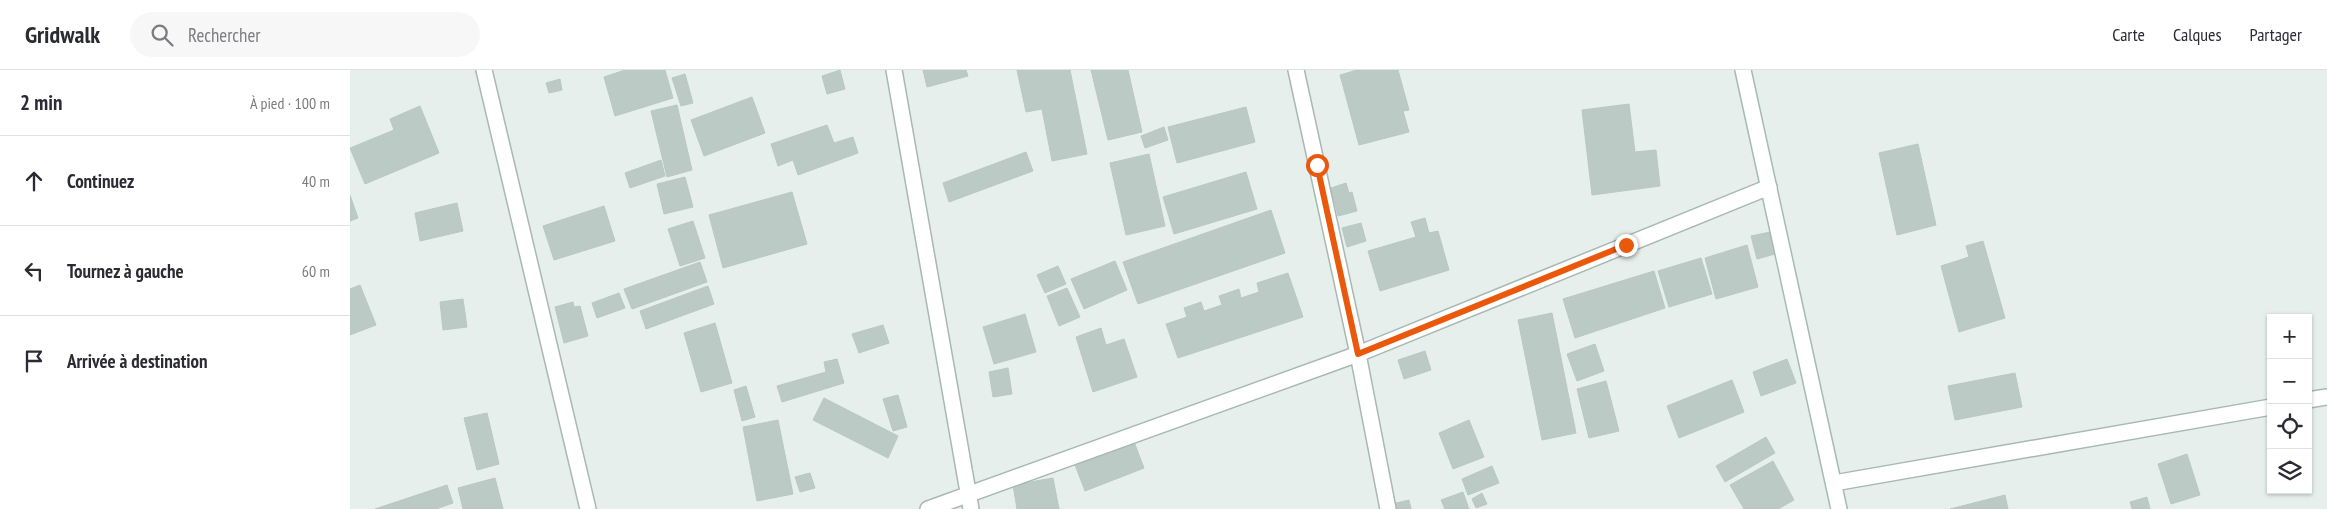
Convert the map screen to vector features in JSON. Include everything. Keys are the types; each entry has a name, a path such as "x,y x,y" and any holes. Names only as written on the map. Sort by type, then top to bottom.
{"street":[{"path":"484,70 588,509"},
{"path":"894,70 970,502"},
{"path":"1296,70 1358,354 1388,509"},
{"path":"1743,70 1839,509"},
{"path":"928,509 970,502 1358,354 1769,188"},
{"path":"2312,399 2327,397"},
{"path":"1834,483 2267,407"}],"building":[{"path":"625,70 665,70 673,98 615,116 604,77"},
{"path":"840,70 845,89 827,94 822,76"},
{"path":"923,70 966,70 968,76 927,87"},
{"path":"1017,70 1070,70 1087,154 1052,161 1042,109 1026,112"},
{"path":"1091,70 1128,70 1142,132 1108,140"},
{"path":"1357,70 1398,70 1409,110 1403,111 1409,132 1359,145 1340,75"},
{"path":"685,74 693,103 681,106 672,78"},
{"path":"560,79 562,90 549,93 546,83"},
{"path":"752,97 765,133 704,156 691,120"},
{"path":"1629,104 1635,152 1656,150 1660,186 1592,195 1582,110"},
{"path":"677,105 692,170 667,177 651,111"},
{"path":"420,106 439,153 365,184 350,148 394,130 390,119"},
{"path":"1246,107 1255,142 1177,163 1168,127"},
{"path":"827,125 834,143 853,137 858,153 798,175 793,160 778,166 771,144"},
{"path":"1164,127 1168,140 1145,148 1141,136"},
{"path":"1918,144 1936,225 1897,235 1879,153"},
{"path":"1026,152 1033,171 949,202 943,183"},
{"path":"1149,154 1165,226 1126,235 1110,163"},
{"path":"661,160 665,176 630,188 625,173"},
{"path":"1246,172 1257,209 1174,234 1163,197"},
{"path":"685,177 693,207 664,214 657,184"},
{"path":"1346,183 1349,193 1352,192 1357,211 1338,216 1331,188"},
{"path":"792,192 807,244 723,268 709,215"},
{"path":"350,195 358,218 350,221"},
{"path":"457,203 463,231 420,241 415,213"},
{"path":"604,206 615,241 554,260 543,226"},
{"path":"1271,210 1285,253 1138,304 1123,262"},
{"path":"1425,218 1429,233 1438,231 1449,270 1380,291 1368,251 1416,237 1411,222"},
{"path":"693,221 705,258 680,266 668,229"},
{"path":"1361,223 1366,241 1347,247 1342,228"},
{"path":"1770,232 1775,254 1757,259 1751,236"},
{"path":"1983,241 2005,318 1959,332 1941,266 1969,257 1966,246"},
{"path":"1747,245 1758,287 1716,299 1705,258"},
{"path":"1701,258 1712,294 1669,307 1658,271"},
{"path":"1115,261 1127,290 1084,309 1071,279"},
{"path":"700,262 707,282 632,309 624,289"},
{"path":"1058,266 1066,284 1045,293 1037,275"},
{"path":"1654,271 1665,308 1575,338 1563,299"},
{"path":"1288,273 1303,317 1178,358 1166,324 1187,317 1184,308 1201,302 1204,311 1222,305 1219,296 1239,289 1241,298 1259,292 1257,283"},
{"path":"360,285 376,325 350,335 350,289"},
{"path":"708,286 714,304 646,329 640,311"},
{"path":"1067,288 1080,317 1059,326 1047,296"},
{"path":"619,293 625,308 597,318 592,303"},
{"path":"463,299 467,327 443,330 440,302"},
{"path":"573,302 574,307 580,306 588,336 564,343 555,307"},
{"path":"1552,313 1576,433 1542,440 1518,320"},
{"path":"1025,314 1036,352 994,364 983,327"},
{"path":"715,323 732,383 701,392 684,333"},
{"path":"883,325 889,343 859,353 852,334"},
{"path":"1101,328 1106,345 1124,339 1137,377 1093,392 1076,337"},
{"path":"1595,344 1604,371 1577,381 1567,354"},
{"path":"1425,351 1431,370 1404,379 1398,360"},
{"path":"837,359 844,383 782,402 777,386 826,372 824,362"},
{"path":"1787,359 1796,383 1761,396 1753,372"},
{"path":"1008,368 1012,394 993,397 989,372"},
{"path":"2015,373 2022,407 1955,420 1948,386"},
{"path":"1732,380 1744,412 1679,438 1667,406"},
{"path":"1606,381 1619,431 1589,438 1577,389"},
{"path":"746,386 755,417 742,421 734,390"},
{"path":"898,395 907,427 893,431 883,399"},
{"path":"824,398 898,436 888,458 813,420"},
{"path":"487,413 499,464 477,470 464,418"},
{"path":"778,420 793,494 757,501 743,427"},
{"path":"1469,420 1484,457 1453,469 1439,433"},
{"path":"1131,434 1144,468 1085,491 1072,457"},
{"path":"1766,437 1775,453 1725,482 1716,466"},
{"path":"2187,454 2200,495 2171,504 2158,464"},
{"path":"1773,461 1794,500 1778,509 1744,509 1730,485"},
{"path":"1492,466 1499,483 1468,495 1462,479"},
{"path":"810,473 815,488 800,492 795,477"},
{"path":"495,478 503,509 463,509 458,488"},
{"path":"1053,478 1059,509 1017,509 1013,485"},
{"path":"447,485 453,503 436,509 375,509"},
{"path":"1463,492 1469,509 1445,509 1441,500"},
{"path":"1482,493 1487,504 1476,508 1472,499"},
{"path":"2005,495 2008,509 1950,509"},
{"path":"2147,497 2150,509 2132,509 2130,502"},
{"path":"1409,500 1411,509 1389,509 1388,505"}],"route":[{"path":"1317,165 1358,354 1626,245"}]}
